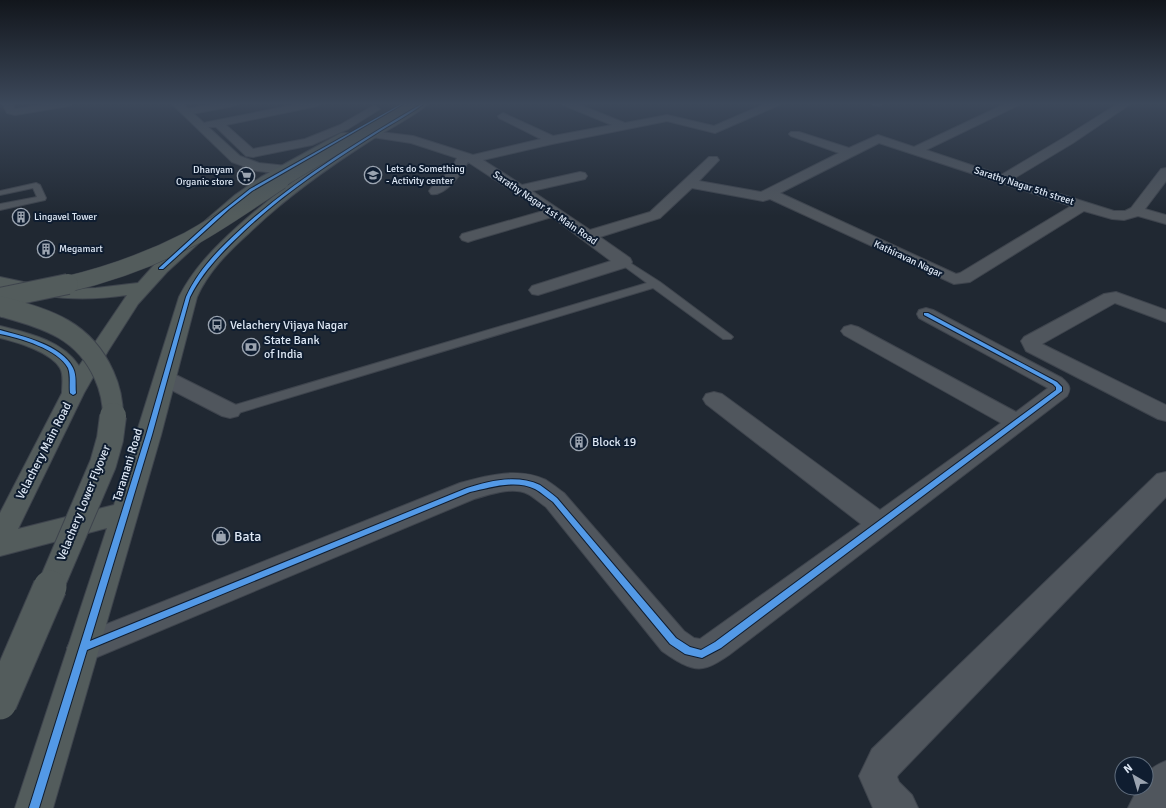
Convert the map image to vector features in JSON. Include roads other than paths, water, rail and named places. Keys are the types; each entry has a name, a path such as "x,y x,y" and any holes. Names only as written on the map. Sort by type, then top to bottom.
{"main road":[{"path":"217,141 236,159 257,167 313,172"},
{"path":"285,169 327,141"},
{"path":"0,297 58,287 86,279 141,261 173,247 209,228 299,170 350,141"},
{"name":"Taramani Road","path":"34,808 149,435 188,297 198,278 217,254 244,228 313,172 362,141"},
{"name":"Velachery Main Road","path":"0,539 73,393 131,301 161,268 182,252 234,203 266,180 285,169"},
{"path":"0,282 18,287 61,294 109,292 144,287"},
{"name":"Velachery Lower Flyover","path":"0,306 59,326 80,339 91,352 100,368 110,393 113,411 110,442 103,464 0,703"},
{"path":"0,332 39,344 58,355 70,366 73,393"},
{"path":"0,545 125,513"}],"street":[{"path":"237,141 250,153 253,153 311,141"},
{"name":"Sarathy Nagar 1st Main Road","path":"415,141 469,157 554,212 624,262"},
{"path":"436,190 456,172 469,157 549,141"},
{"path":"815,141 850,152"},
{"name":"Sarathy Nagar 5th street","path":"689,183 763,197 874,141"},
{"name":"Sarathy Nagar 5th street","path":"883,141 1112,215 1131,215 1136,211"},
{"path":"915,151 936,141"},
{"path":"1004,179 1068,141"},
{"path":"588,236 656,215 713,160"},
{"path":"1166,172 1136,211 1166,220"},
{"path":"521,190 580,176"},
{"name":"Kathiravan Nagar","path":"770,194 954,279 964,278 1083,205"},
{"path":"468,237 554,212"},
{"path":"538,290 624,262"},
{"path":"0,297 18,287"},
{"path":"1166,316 1116,296 1031,341 1033,347 1041,352 1166,414"},
{"path":"83,648 469,490 498,484 522,483 537,486 555,500 673,641 688,651 702,654 718,645 1059,391 1059,387 1055,383 926,314"},
{"path":"851,331 1017,422"},
{"path":"165,378 230,411"},
{"path":"714,399 880,524"},
{"path":"898,808 886,795 876,776 885,762 1166,481"},
{"path":"1147,808 1166,779"}],"lane":[{"path":"0,193 36,185 42,198 0,207"},
{"path":"0,212 37,203"},
{"path":"624,262 727,337"},
{"path":"230,411 656,284"}],"place":[{"name":"Lets do Something - Activity center","path":"373,175"},
{"name":"Dhanyam Organic store","path":"246,176"},
{"name":"Lingavel Tower","path":"21,217"},
{"name":"Megamart","path":"46,249"},
{"name":"Velachery Vijaya Nagar","path":"217,325"},
{"name":"State Bank of India","path":"251,347"},
{"name":"Block 19","path":"579,442"},
{"name":"Bata","path":"221,536"}]}
